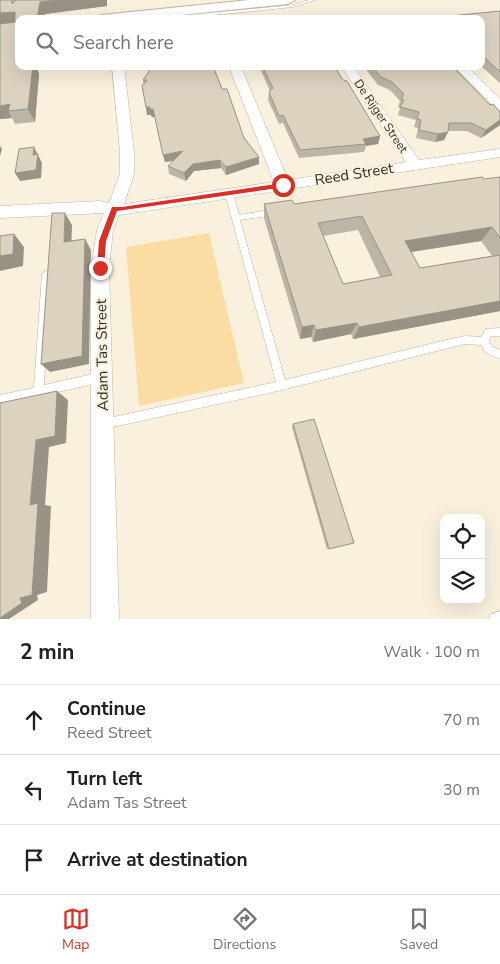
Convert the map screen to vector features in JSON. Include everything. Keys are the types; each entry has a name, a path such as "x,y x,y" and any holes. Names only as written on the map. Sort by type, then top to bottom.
{"street":[{"path":"131,15 288,0"},
{"name":"Adam Tas Street","path":"105,619 101,253 105,230 127,174 127,152 118,70"},
{"path":"236,70 283,185"},
{"name":"De Rijger Street","path":"350,70 415,165"},
{"path":"464,70 500,106"},
{"name":"Reed Street","path":"0,212 100,208 122,210 500,153"}],"lane":[{"path":"199,15 292,6 314,0"},
{"path":"138,14 146,15"},
{"path":"229,193 282,385"},
{"path":"236,218 284,210"},
{"path":"39,391 46,274"},
{"path":"484,340 488,332 500,332"},
{"path":"104,424 282,385 446,344 465,340 484,340"},
{"path":"484,340 489,350 500,355"},
{"path":"0,400 103,377"},
{"path":"496,619 500,618"}],"shaded area":[{"path":"209,233 244,383 139,406 126,247"}],"building":[{"path":"0,0 12,0 12,4 16,0 59,0 40,2 38,15 15,15 15,12 0,13"},
{"path":"500,11 500,72 485,58 485,15 461,15"},
{"path":"15,22 15,70 33,70 28,109 8,111 10,104 0,106 0,24"},
{"path":"150,70 215,70 222,89 227,89 244,138 259,157 226,167 220,160 193,164 184,173 168,166 183,151 163,155 153,109 150,110 150,107 146,107 142,86 147,80 143,80"},
{"path":"264,70 337,70 343,80 347,81 380,136 363,139 366,144 300,150 283,115 279,116 269,92 273,88"},
{"path":"375,70 456,70 490,105 493,104 500,112 500,120 486,130 471,123 449,123 448,132 438,134 419,130 421,120 417,119 419,112 400,107 404,100 401,99 404,94 392,82 381,77"},
{"path":"34,147 33,155 38,154 36,170 15,173 19,149"},
{"path":"482,177 484,179 500,177 500,238 492,227 405,241 420,268 500,255 500,301 359,327 357,323 316,330 314,325 302,327 264,204 292,200 294,204","holes":["362,216 392,275 343,284 318,223"]},
{"path":"52,213 65,213 64,242 85,239 82,356 41,364"},
{"path":"14,234 13,254 0,256 0,236"},
{"path":"57,391 55,436 36,440 30,505 38,503 32,595 20,598 22,603 0,618 0,403"},
{"path":"314,419 354,543 329,549 293,424"}],"route":[{"path":"100,268 105,230 114,209 122,210 283,185"}]}
